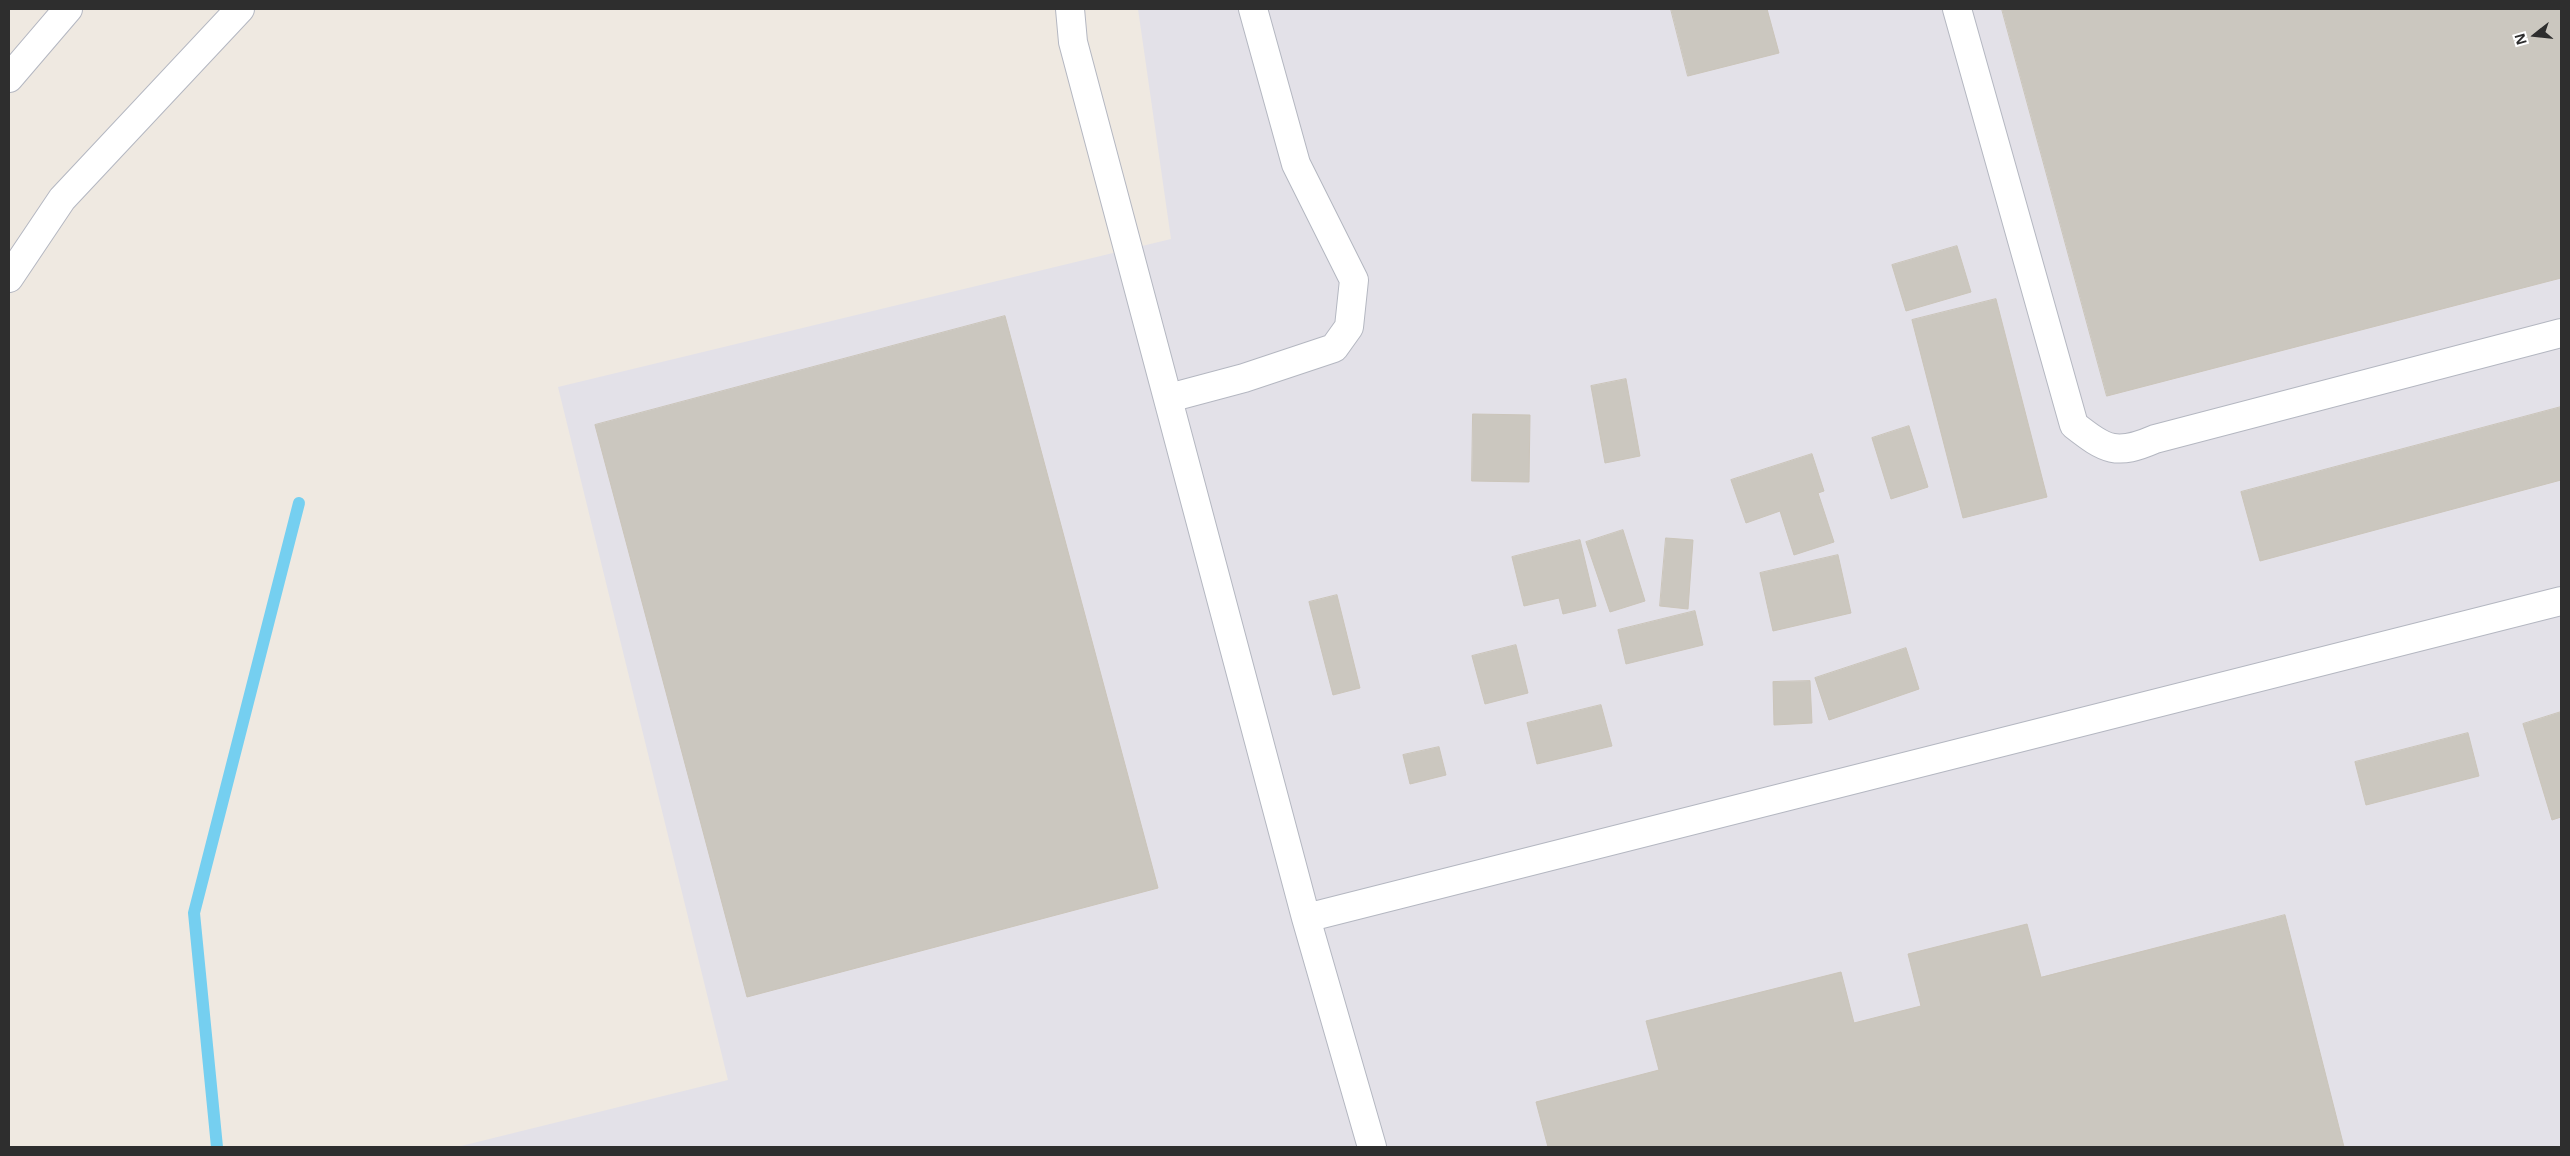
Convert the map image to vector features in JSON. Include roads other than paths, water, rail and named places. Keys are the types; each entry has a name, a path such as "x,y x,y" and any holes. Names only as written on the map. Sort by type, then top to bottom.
{"street":[{"path":"9,78 68,9"},
{"path":"9,278 62,199 240,9"},
{"path":"1056,9 1073,42"},
{"path":"1070,9 1073,42 1306,918 1372,1147"},
{"path":"1169,398 1244,378 1334,348 1349,326 1354,280 1296,164 1253,9"},
{"path":"1957,9 2074,425 2100,446 2132,449 2155,440 2561,333"},
{"path":"1306,918 2561,601"}],"waterway":[{"path":"217,1147 194,913 299,503"}]}
